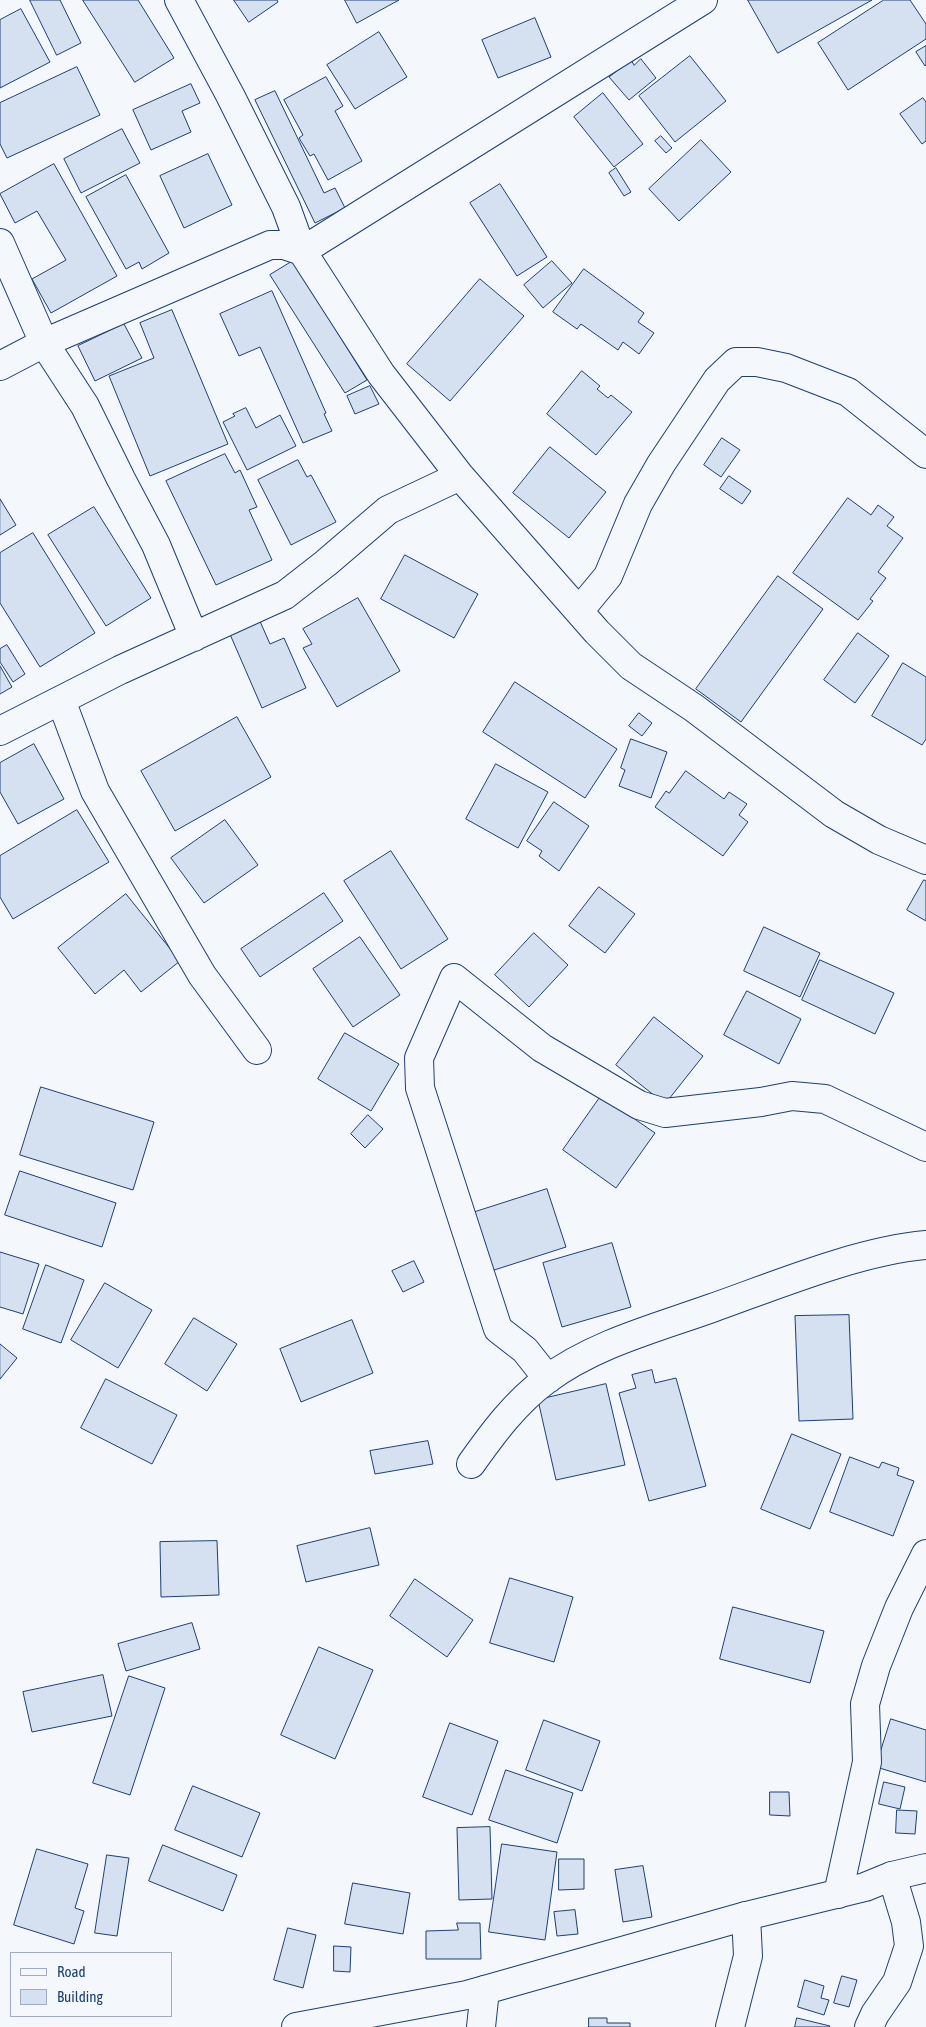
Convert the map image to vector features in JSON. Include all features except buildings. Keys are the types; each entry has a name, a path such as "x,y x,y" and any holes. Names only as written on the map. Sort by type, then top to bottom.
{"street":[{"path":"179,0 230,95 286,207 302,251 381,374 460,476 579,611 631,666 694,708 834,814 879,840 926,860"},
{"path":"302,251 703,0"},
{"path":"270,245 286,207"},
{"path":"0,244 44,343 85,406 120,479 156,545 194,637"},
{"path":"0,366 44,343 270,245 284,245 302,251"},
{"path":"579,611 608,576 638,504 661,464 717,380 736,362 757,362 786,368 848,392 926,454"},
{"path":"0,730 120,670 285,595 326,564 388,510 460,476"},
{"path":"61,700 95,791 202,975 257,1050"},
{"path":"548,1379 524,1350 498,1329 420,1088 419,1058 454,978 542,1048 639,1105 665,1113 761,1102 792,1096 826,1098 926,1146"},
{"path":"471,1464 497,1428 526,1396 548,1379 601,1348 776,1285 849,1261 909,1246 926,1245"},
{"path":"838,1894 867,1762 865,1704 876,1666 899,1608 926,1554"},
{"path":"296,2027 467,1995 746,1916 865,1887 892,1876 926,1868"},
{"path":"869,2027 875,2014 897,1982 909,1946 906,1922 892,1876"},
{"path":"730,2027 748,1956 746,1916"},
{"path":"481,2027 485,1990"}]}
